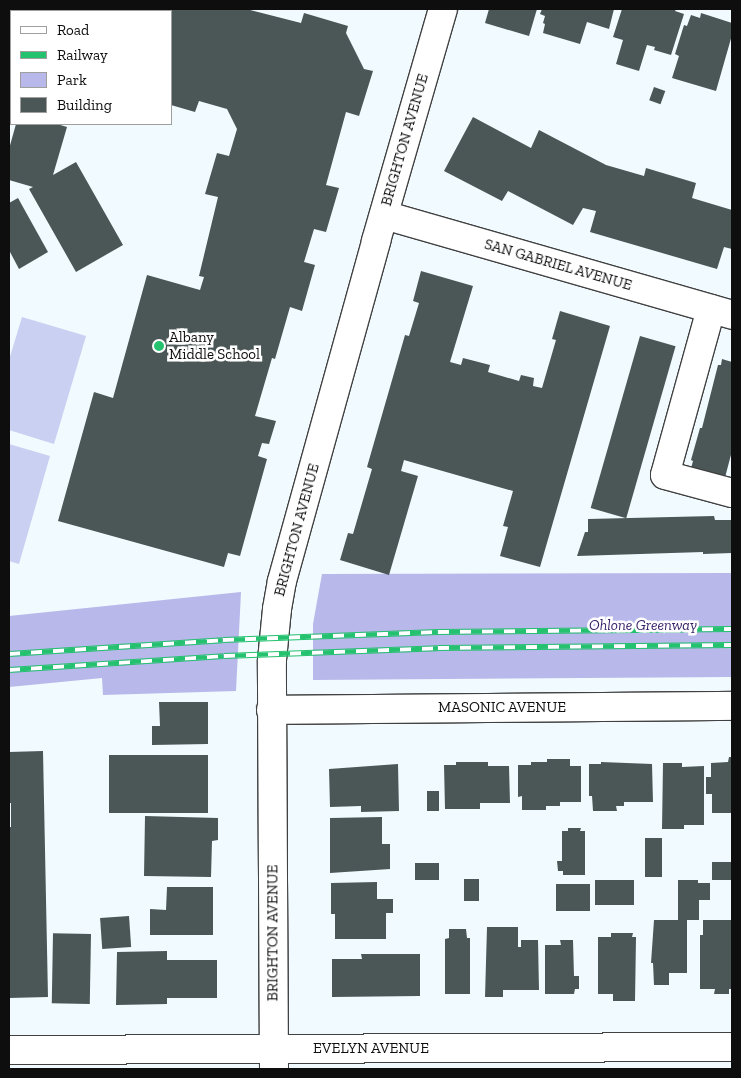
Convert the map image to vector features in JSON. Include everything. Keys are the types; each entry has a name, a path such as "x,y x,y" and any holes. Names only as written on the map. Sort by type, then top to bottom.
{"street":[{"name":"BRIGHTON AVENUE","path":"274,1059 271,710 272,660 282,581 443,9"},
{"name":"SAN GABRIEL AVENUE","path":"384,215 722,312"},
{"path":"722,312 665,475 732,493"},
{"name":"MASONIC AVENUE","path":"271,710 732,706"},
{"name":"EVELYN AVENUE","path":"9,1050 274,1059 732,1046"}],"green space":[{"name":"Ohlone Greenway","path":"732,573 732,677 313,680 313,624 322,574"},
{"path":"241,592 236,691 103,695 102,678 9,687 9,616"}],"shaded area":[{"path":"22,317 86,336 54,444 9,430 9,360"},
{"path":"9,444 50,456 19,564 9,561"}],"building":[{"path":"246,9 301,23 304,13 348,26 346,33 364,69 373,71 359,116 346,112 326,185 339,188 326,232 314,229 304,262 315,265 302,311 290,307 275,359 272,358 255,416 276,421 269,444 262,443 258,456 267,459 240,556 228,553 224,567 58,521 94,392 113,398 147,275 200,290 204,277 199,276 218,197 205,194 217,153 229,156 237,129 227,109 199,101 195,112 172,105 172,10 96,10"},
{"path":"489,9 537,9 529,36 485,23"},
{"path":"542,9 614,9 609,29 587,22 580,44 543,33 545,16 540,14"},
{"path":"622,9 676,9 675,11 684,14 671,55 654,50 655,47 647,45 639,71 616,64 623,40 613,37"},
{"path":"701,13 732,23 732,35 716,91 672,78 679,56 675,54 684,25 687,26 691,15 700,18"},
{"path":"654,87 665,91 660,104 649,100"},
{"path":"473,117 531,148 539,130 606,165 644,176 646,168 696,183 692,198 732,210 732,249 724,247 717,269 590,232 596,211 583,208 573,225 508,191 502,201 444,171"},
{"path":"16,125 60,125 67,127 53,175 76,162 123,245 76,272 29,189 33,187 9,180 9,149"},
{"path":"18,198 48,252 19,269 9,250 9,203"},
{"path":"421,271 473,286 450,362 461,365 463,358 490,365 488,372 519,381 521,375 534,378 533,386 542,388 556,340 552,339 560,311 610,326 540,567 500,556 508,527 503,526 513,491 404,460 401,471 418,476 389,575 340,560 348,533 353,534 372,469 367,467 405,335 409,336 419,303 413,301"},
{"path":"640,336 676,346 626,518 591,508"},
{"path":"722,359 732,362 732,451 723,485 689,476 693,461 691,460 700,428 702,428 718,365 721,365"},
{"path":"714,516 715,520 732,520 732,553 703,554 703,552 577,556 585,532 588,532 588,519"},
{"path":"159,702 208,702 208,744 152,745 152,726 160,726"},
{"path":"43,751 48,997 9,998 9,827 11,827 11,803 9,803 9,752"},
{"path":"109,755 208,755 208,813 109,813"},
{"path":"729,757 732,757 732,813 712,813 712,794 706,794 706,777 711,777 711,763 728,762"},
{"path":"547,759 570,759 570,766 581,766 581,802 560,802 560,806 546,806 546,810 522,810 522,796 518,797 518,765 531,765 531,762 547,762"},
{"path":"456,762 488,762 488,766 509,766 510,803 480,803 480,809 445,809 444,765 456,765"},
{"path":"601,762 652,764 653,802 624,802 624,806 616,806 617,811 593,811 592,796 589,796 589,764 601,764"},
{"path":"663,763 682,763 682,767 704,766 704,825 684,825 684,829 662,829"},
{"path":"398,764 399,811 361,812 361,806 330,807 329,769"},
{"path":"427,791 439,791 439,811 427,811"},
{"path":"145,816 218,818 218,840 212,841 211,877 144,876"},
{"path":"382,817 382,844 390,844 390,869 330,873 330,818"},
{"path":"568,828 581,828 580,831 585,831 585,875 563,875 563,871 558,871 557,861 562,861 562,831 568,831"},
{"path":"645,838 662,838 662,877 645,877"},
{"path":"712,862 732,862 732,880 712,880"},
{"path":"415,863 439,863 439,880 415,880"},
{"path":"464,879 479,879 479,901 464,901"},
{"path":"595,880 634,880 634,905 595,905"},
{"path":"678,880 698,880 698,883 710,883 710,900 699,900 699,920 687,920 687,973 669,973 669,985 654,985 653,963 651,963 654,920 678,920"},
{"path":"377,882 377,899 393,899 393,913 386,913 386,939 335,939 335,914 331,914 331,883"},
{"path":"556,884 590,884 590,911 556,911"},
{"path":"167,887 213,887 213,935 150,935 150,909 166,910"},
{"path":"129,916 131,947 102,949 100,918"},
{"path":"703,920 732,920 732,989 729,989 729,994 714,994 715,989 700,989 700,935 703,935"},
{"path":"487,927 518,927 518,947 521,947 521,940 538,940 539,990 503,990 503,997 485,997"},
{"path":"449,929 466,929 467,938 470,938 470,994 445,994 445,939 449,938"},
{"path":"53,933 91,934 90,1004 52,1003"},
{"path":"611,933 633,933 632,937 636,937 635,1001 613,1001 613,994 598,994 598,937 611,937"},
{"path":"560,940 573,940 574,976 579,976 579,989 575,989 574,994 545,994 545,945 561,945"},
{"path":"167,951 167,960 217,960 217,998 167,998 167,1004 116,1005 117,952"},
{"path":"361,954 420,954 420,996 332,997 332,959 362,959"}],"railway":[{"path":"9,654 223,640 438,632 732,629"},
{"path":"9,670 224,656 438,648 732,645"}],"place":[{"name":"Albany Middle School","path":"159,346"}]}
